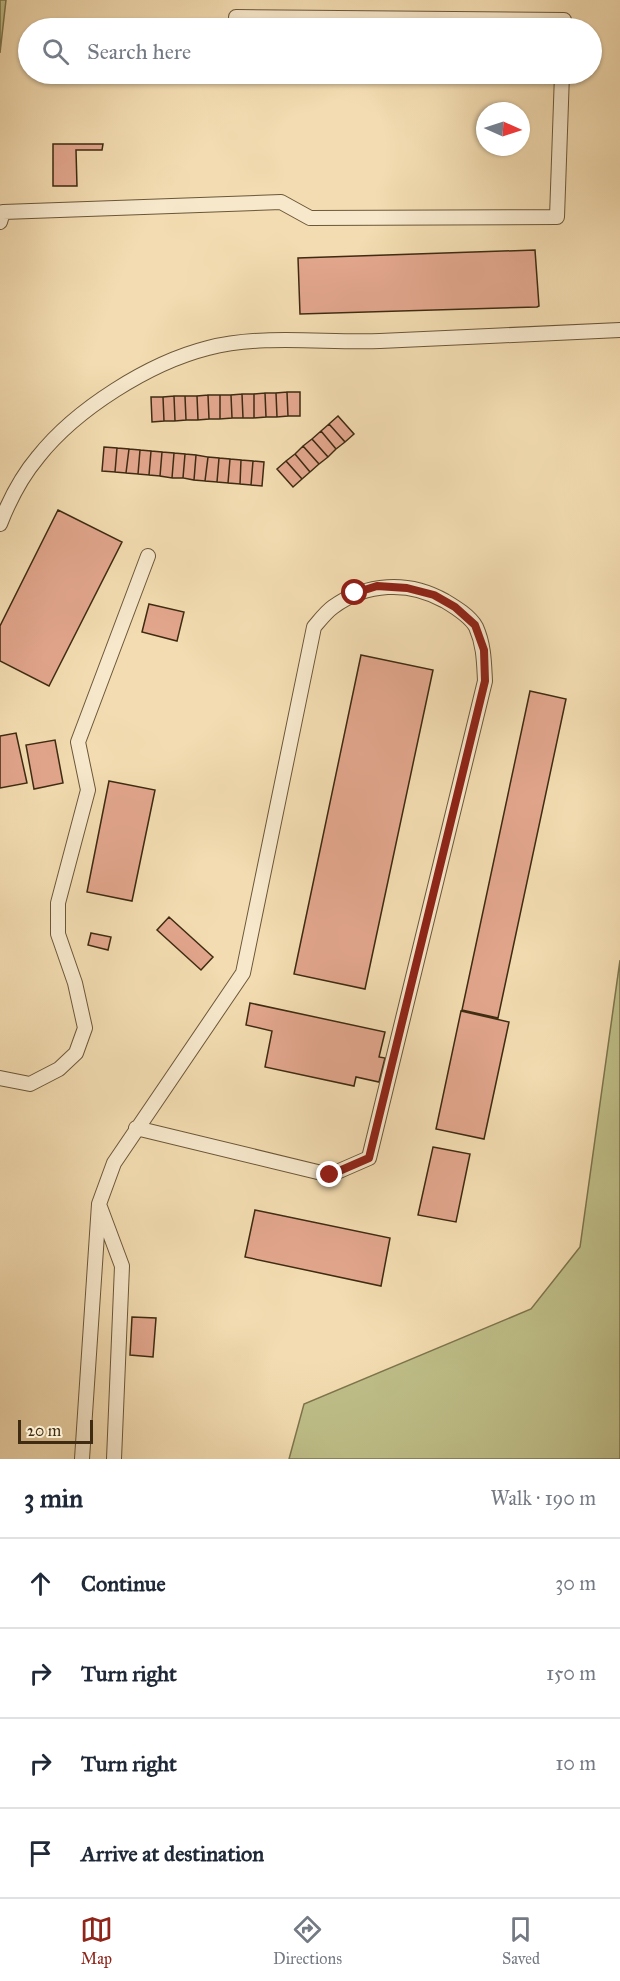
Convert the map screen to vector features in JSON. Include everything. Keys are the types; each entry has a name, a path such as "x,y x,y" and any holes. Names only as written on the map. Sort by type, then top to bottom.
{"lane":[{"path":"236,17 345,18"},
{"path":"0,222 3,213 281,202 310,218 557,217 562,84"},
{"path":"0,524 9,503 37,457 65,429 103,399 139,375 175,359 209,348 267,341 377,341 620,330"},
{"path":"0,1078 30,1084 59,1069 76,1053 85,1028 75,983 58,934 57,903 88,790 78,742 148,556"},
{"path":"82,1459 99,1204 114,1163 136,1128 243,973 314,627 331,608 355,593 377,586 407,588 434,595 455,607 475,625 484,650 485,681 369,1158 330,1175 136,1128"},
{"path":"99,1204 122,1266 114,1459"}],"green space":[{"path":"0,0 6,0 0,53"},
{"path":"620,960 620,1459 289,1459 304,1404 531,1309 580,1247"}],"building":[{"path":"53,144 103,144 102,150 76,150 77,186 53,186"},
{"path":"535,250 539,306 537,307 300,314 298,258"},
{"path":"287,392 300,392 300,416 288,416"},
{"path":"287,392 288,416 277,417 276,393"},
{"path":"265,393 266,417 254,418 254,394"},
{"path":"265,393 276,393 277,417 266,417"},
{"path":"242,394 254,394 254,418 243,418"},
{"path":"242,394 243,418 232,418 231,395"},
{"path":"208,395 220,395 220,419 209,419"},
{"path":"208,395 209,419 198,420 197,396"},
{"path":"220,395 231,395 232,418 220,419"},
{"path":"174,396 185,396 186,420 175,421"},
{"path":"174,396 175,421 164,421 163,397"},
{"path":"185,396 197,396 198,420 186,420"},
{"path":"151,397 163,397 164,421 152,422"},
{"path":"338,416 354,434 345,442 329,424"},
{"path":"329,424 345,442 336,449 321,431"},
{"path":"321,431 336,449 328,457 312,439"},
{"path":"312,439 328,457 319,464 303,446"},
{"path":"303,446 319,464 310,472 295,454"},
{"path":"104,447 117,448 115,472 102,471"},
{"path":"117,448 129,449 126,473 115,472"},
{"path":"129,449 140,450 138,474 126,473"},
{"path":"140,450 151,451 149,475 138,474"},
{"path":"151,451 162,452 160,476 149,475"},
{"path":"162,452 174,453 172,478 160,476"},
{"path":"174,453 185,454 183,478 172,478"},
{"path":"185,454 196,455 194,480 183,478"},
{"path":"295,454 310,472 302,479 286,461"},
{"path":"196,455 208,457 205,481 194,480"},
{"path":"208,457 219,458 217,482 205,481"},
{"path":"219,458 230,459 228,483 217,482"},
{"path":"230,459 241,460 240,484 228,483"},
{"path":"241,460 253,461 251,485 240,484"},
{"path":"253,461 264,462 262,486 251,485"},
{"path":"286,461 302,479 293,487 277,469"},
{"path":"58,510 122,542 49,686 0,661 0,626"},
{"path":"149,604 184,612 177,641 142,632"},
{"path":"361,655 433,670 365,989 294,974"},
{"path":"530,691 566,699 498,1018 462,1010"},
{"path":"16,733 27,783 0,788 0,736"},
{"path":"55,740 63,783 34,789 26,745"},
{"path":"109,781 155,790 132,901 87,892"},
{"path":"169,917 213,957 201,970 157,930"},
{"path":"91,933 111,937 108,950 88,945"},
{"path":"250,1003 385,1032 379,1057 385,1058 379,1082 356,1077 354,1086 265,1067 272,1031 246,1025"},
{"path":"461,1011 509,1022 484,1139 436,1129"},
{"path":"433,1147 470,1154 456,1222 418,1215"},
{"path":"255,1210 390,1238 381,1286 245,1257"},
{"path":"132,1317 156,1318 153,1357 130,1355"}],"route":[{"path":"330,1175 369,1158 485,681 484,650 475,625 455,607 434,595 407,588 377,586 355,593"}]}
